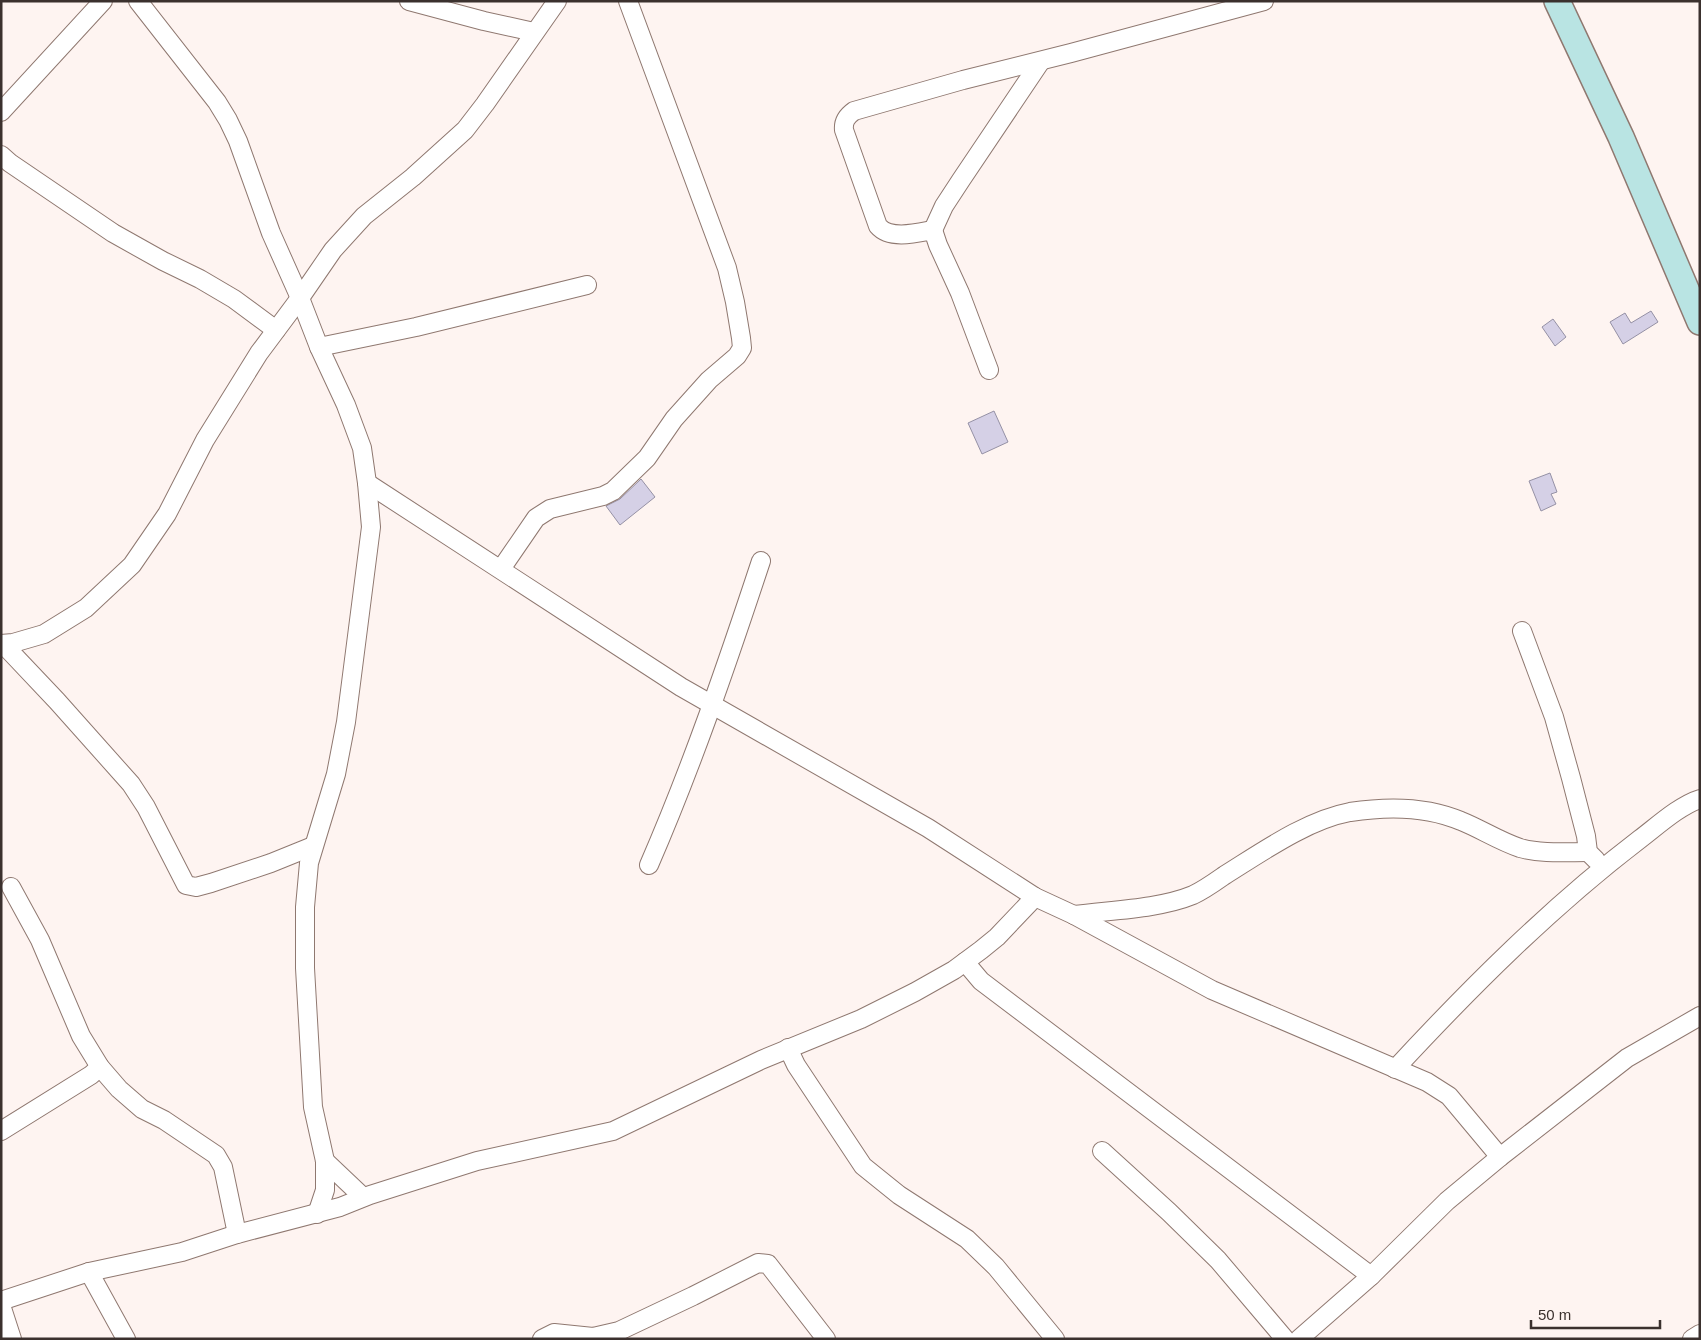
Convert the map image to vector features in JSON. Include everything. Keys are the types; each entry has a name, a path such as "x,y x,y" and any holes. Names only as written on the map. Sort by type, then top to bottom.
{"street":[{"path":"1,112 102,1"},
{"path":"138,1 217,102 228,120 238,141 271,233 300,298 319,347 346,405 362,448 370,527 346,722 336,774 309,864 305,907 305,968 313,1107 324,1161 325,1190 318,1214"},
{"path":"408,1 534,32"},
{"path":"2,644 13,643 44,634 86,608 132,565 167,514 204,440 259,353 333,250 364,216 465,130 557,1"},
{"path":"501,569 536,518 550,509 567,503 603,496 613,491 647,458 674,419 709,380 737,356 742,348 736,302 727,268 628,1"},
{"path":"933,230 906,234 882,231 878,226 844,130 844,124 848,115 854,111 963,80 1042,61 1264,1"},
{"path":"1557,1 1620,137 1700,322"},
{"path":"989,370 933,230 944,206 1042,61"},
{"path":"1,155 17,168 113,232 234,299 276,330"},
{"path":"319,347 416,328 588,286"},
{"path":"367,483 681,688 928,828 1035,897 1074,915 1212,990 1411,1074 1449,1096 1500,1157"},
{"path":"649,865 675,804 712,706 761,561"},
{"path":"1522,631 1554,717 1586,836 1588,852 1604,867"},
{"path":"2,644 57,701 131,784 146,807 186,885 196,887 211,883 271,863 313,846"},
{"path":"1395,1068 1519,944 1604,867 1683,808 1700,799"},
{"path":"1074,915 1166,904 1194,894 1272,846 1313,824 1349,812 1398,808 1429,810 1461,821 1501,841 1521,848 1542,852 1588,852"},
{"path":"11,887 40,940 81,1036 100,1067 119,1089 142,1109 164,1120 216,1155 223,1167 237,1234"},
{"path":"12,1339 1,1303 89,1272 182,1252 237,1234 318,1214 363,1197 477,1161 614,1131 788,1048 861,1019 915,992 965,962 997,937 1035,897"},
{"path":"965,962 981,981 996,993 1371,1276"},
{"path":"1299,1339 1371,1276 1447,1202 1500,1157 1627,1058 1700,1016"},
{"path":"788,1048 796,1065 863,1166 899,1195 967,1239 996,1267 1055,1339"},
{"path":"1,1131 91,1075 100,1067"},
{"path":"1102,1151 1218,1260 1285,1339"},
{"path":"324,1161 363,1197"},
{"path":"542,1339 554,1333 593,1336 619,1331 758,1263 768,1264 826,1339"},
{"path":"89,1272 126,1339"},
{"path":"1692,1339 1700,1334"}],"building":[{"path":"1651,311 1658,322 1623,344 1610,322 1625,313 1631,323"},
{"path":"1553,319 1566,337 1555,346 1542,327"},
{"path":"994,411 1008,442 982,454 968,423"},
{"path":"1550,473 1557,492 1551,494 1556,504 1541,511 1529,481"},
{"path":"641,479 655,497 620,525 606,506 620,499"}]}
